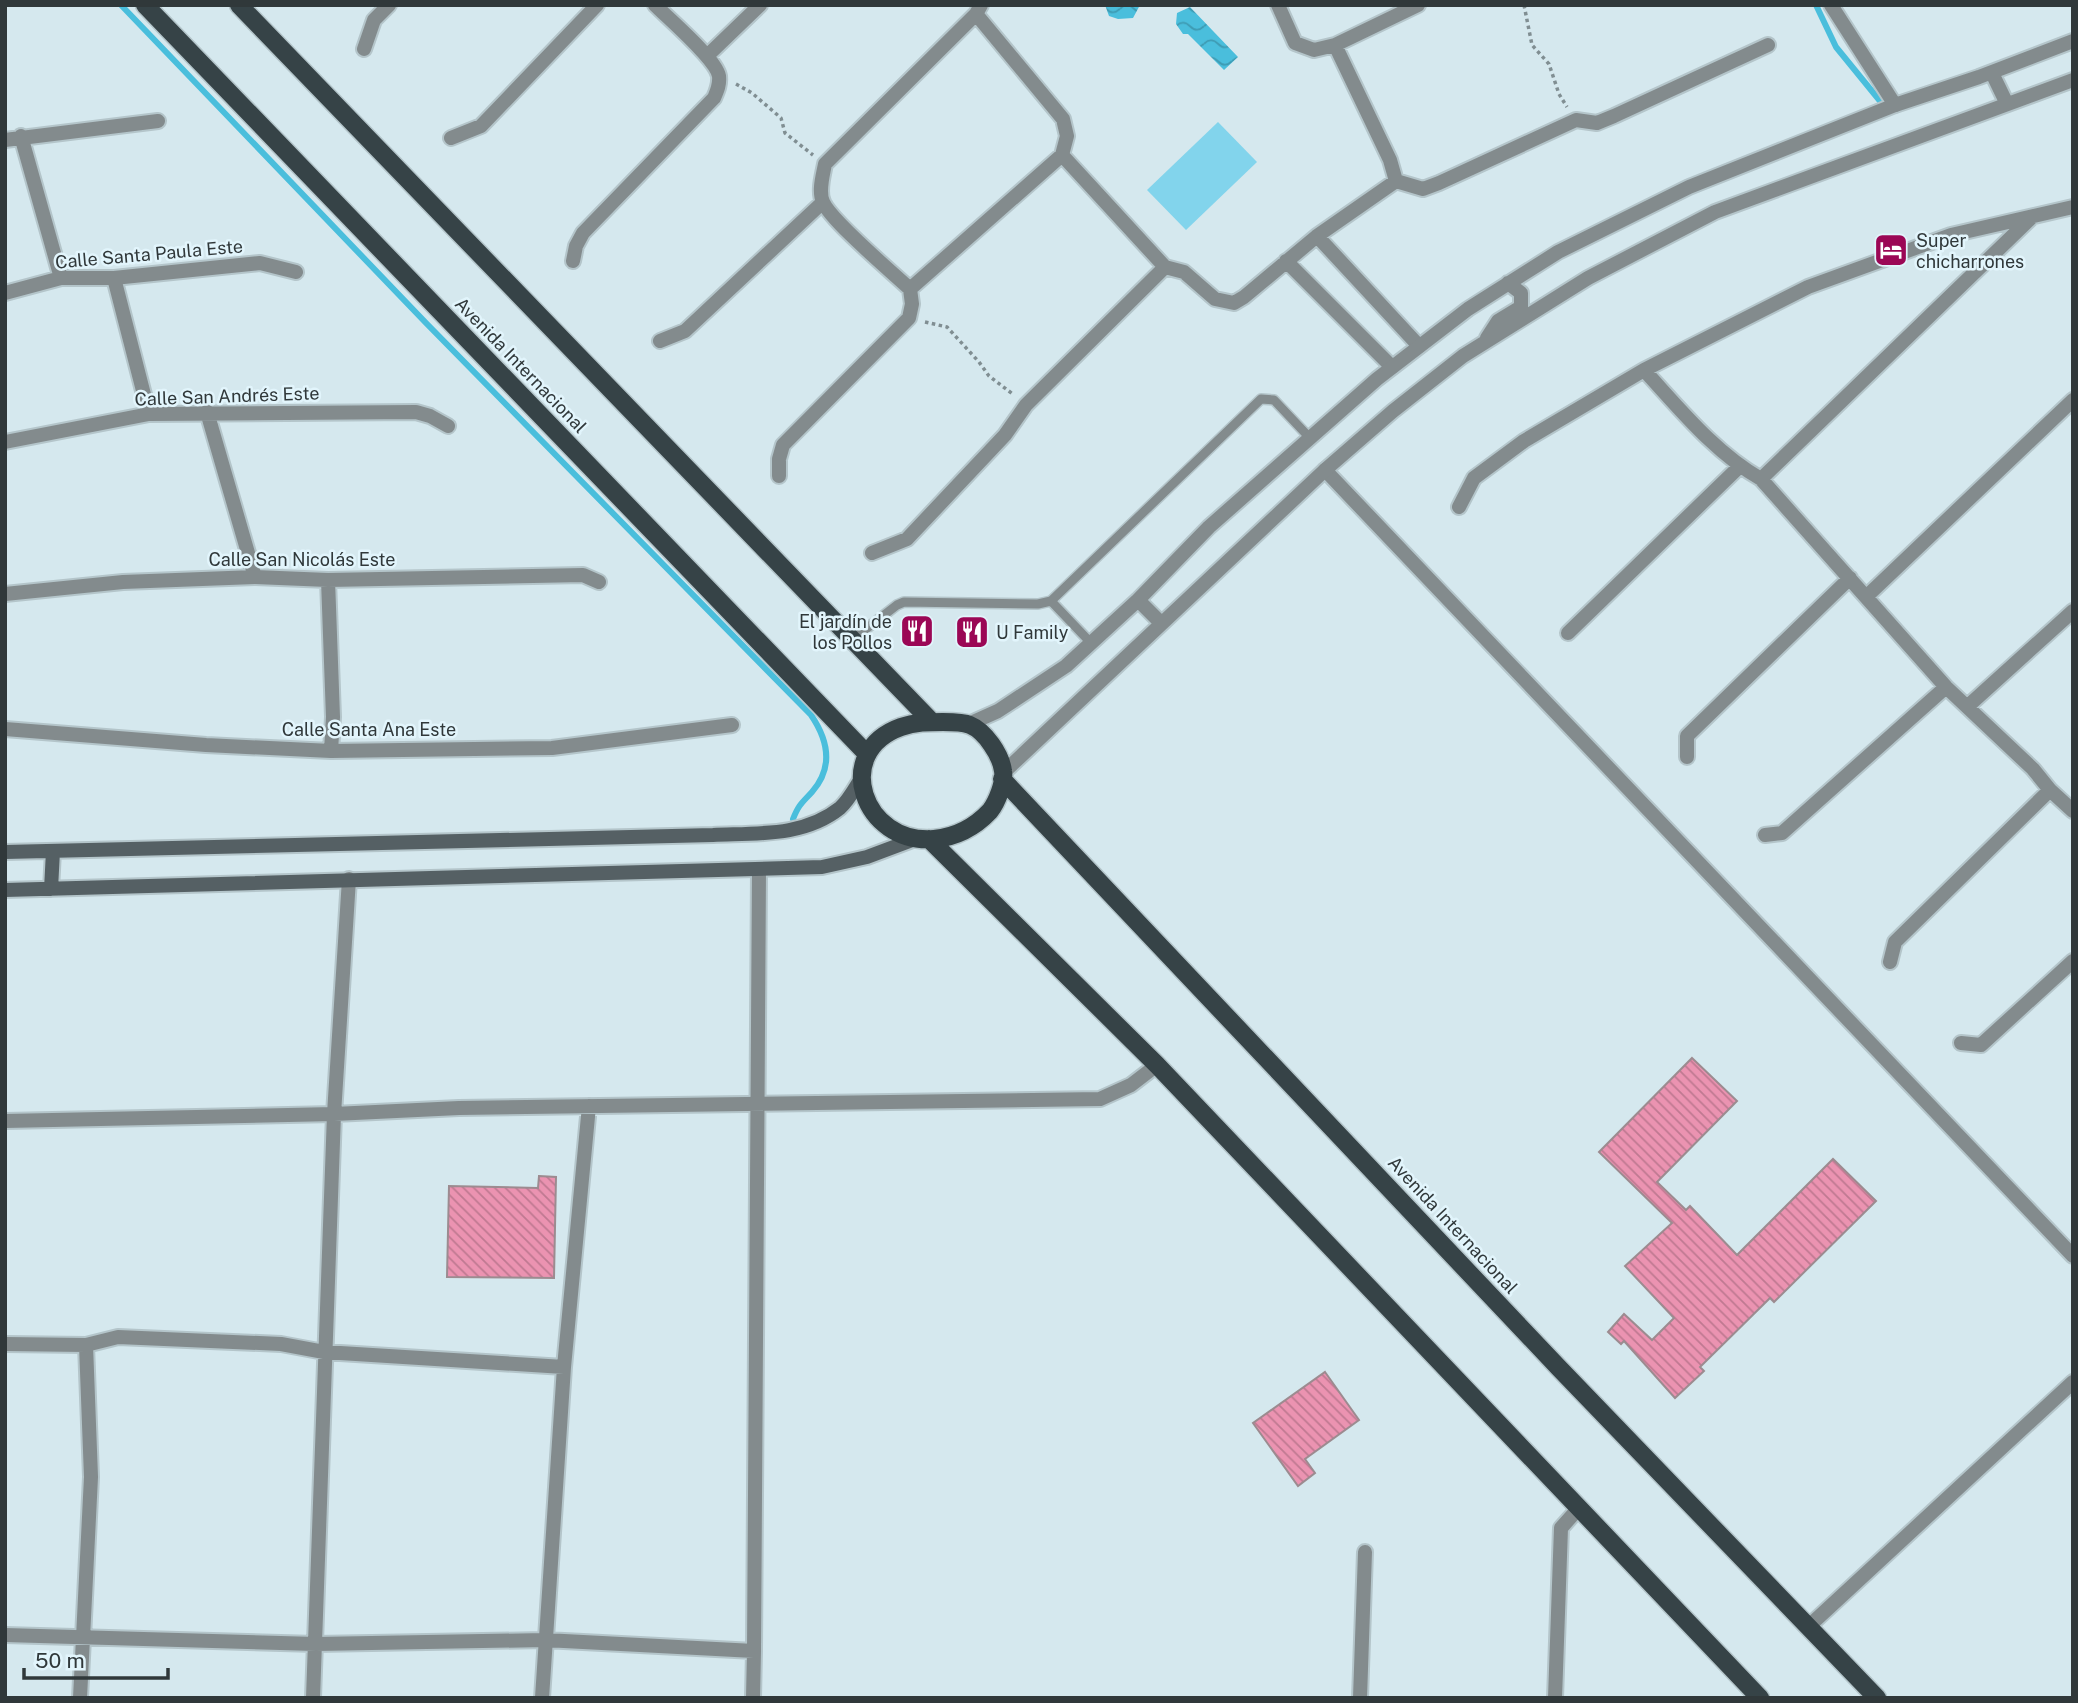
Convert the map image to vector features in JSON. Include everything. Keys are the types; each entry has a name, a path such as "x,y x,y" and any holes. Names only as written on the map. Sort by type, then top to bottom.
{"main road":[{"name":"Avenida Internacional","path":"145,5 867,754"},
{"path":"239,5 933,722"},
{"path":"5,890 822,867 867,857 922,839 961,834 992,809 1003,775 994,747 981,732 969,724 933,722 899,728 882,738 867,754 862,777 864,797 873,812 887,828 922,839 1157,1065 1759,1698"},
{"name":"Avenida Internacional","path":"1003,775 1559,1368 1877,1698"},
{"path":"5,852 713,835 802,829 840,808 862,777"},
{"path":"51,889 53,851"}],"street":[{"path":"364,49 374,20 389,5"},
{"path":"451,138 481,126 597,5"},
{"path":"573,261 576,246 583,233 714,98 719,87 719,74 707,56 655,5"},
{"path":"707,56 760,5"},
{"path":"1278,5 1294,43 1314,50 1335,45 1418,5"},
{"path":"1831,5 1895,105"},
{"path":"779,476 779,459 783,445 909,318 912,304 910,289 838,221 822,202 821,185 825,164 979,9 1063,119 1067,136 1062,155 910,289"},
{"path":"969,724 998,711 1066,666 1138,600 1209,527 1309,436 1392,367 1468,309 1558,252 1689,187 1895,105 1992,73 2073,41"},
{"path":"1335,45 1390,160 1396,181"},
{"path":"1396,181 1423,189 1576,120 1597,123 1768,45"},
{"path":"1992,73 2007,104"},
{"path":"1003,775 1325,470 1393,411 1463,356 1588,278 1715,212 2073,80"},
{"path":"5,140 158,121"},
{"path":"21,136 61,278"},
{"path":"1062,155 1165,267 1184,272 1215,299 1234,303 1244,298 1317,236 1396,181"},
{"path":"660,341 685,331 822,202"},
{"path":"1459,507 1474,478 1524,441 1644,369 1808,287 1951,236 2073,206"},
{"path":"1761,479 2033,216"},
{"path":"1317,236 1419,346"},
{"path":"1286,261 1392,367"},
{"name":"Calle Santa Paula Este","path":"5,293 61,278 114,278 260,263 296,272"},
{"path":"872,553 907,539 1005,435 1026,405 1165,267"},
{"path":"114,278 149,414"},
{"path":"1485,342 1498,321 1521,307 1521,293 1508,283"},
{"path":"1644,369 1675,404 1739,467 1761,479 1946,687 2033,769 2049,790 2073,811"},
{"path":"1867,596 2073,400"},
{"path":"207,412 255,576"},
{"name":"Calle San Andrés Este","path":"5,442 149,414 416,412 448,426"},
{"path":"1568,633 1739,467"},
{"path":"1325,470 2073,1256"},
{"name":"Calle San Nicolás Este","path":"5,594 123,582 255,576 328,580 583,575 599,582"},
{"path":"1686,757 1686,736 1850,578"},
{"path":"328,580 333,717 331,751"},
{"path":"1138,600 1161,623"},
{"path":"1968,706 2073,611"},
{"path":"1765,835 1782,833 1946,687"},
{"name":"Calle Santa Ana Este","path":"5,729 206,745 331,751 552,748 732,725"},
{"path":"1889,962 1895,942 2049,790"},
{"path":"753,1698 759,870"},
{"path":"313,1698 334,1114 349,879"},
{"path":"1961,1043 1981,1045 2073,961"},
{"path":"5,1121 334,1114 459,1108 1100,1099 1131,1085 1157,1065"},
{"path":"542,1698 564,1367 589,1106"},
{"path":"5,1344 86,1345 118,1337 281,1344 324,1352 564,1367"},
{"path":"80,1698 92,1477 86,1345"},
{"path":"1808,1627 2073,1382"},
{"path":"1555,1698 1561,1528 1578,1508"},
{"path":"1360,1698 1365,1552"},
{"path":"5,1635 316,1644 545,1640 754,1651"}],"lane":[{"path":"853,639 904,602 1038,604 1051,601 1261,399 1274,400 1309,436"},
{"path":"1051,601 1091,643"}],"path":[{"path":"1524,5 1532,45 1549,64 1559,94 1576,120"},
{"path":"719,74 752,93 781,118 785,133 825,164"},
{"path":"909,318 947,327 989,376 1026,405"}],"shaded area":[{"path":"1218,122 1257,162 1186,230 1147,190"}],"water":[{"path":"1105,5 1140,5 1133,18 1118,19 1109,16"},
{"path":"1190,7 1238,57 1224,70 1188,34 1183,34 1176,24 1177,13"}],"building":[{"path":"1692,1058 1737,1101 1657,1182 1686,1210 1690,1206 1737,1255 1833,1159 1876,1201 1774,1302 1770,1298 1700,1367 1704,1371 1675,1398 1624,1341 1621,1344 1608,1332 1624,1314 1652,1340 1674,1318 1625,1266 1672,1223 1599,1152"},
{"path":"539,1176 556,1177 554,1278 447,1277 449,1186 538,1188"},
{"path":"1325,1372 1359,1420 1305,1459 1315,1473 1298,1486 1253,1423"}],"waterway":[{"path":"121,5 427,324 811,715 825,744 826,763 819,783 799,807 793,819"},
{"path":"1816,5 1836,47 1880,101"}],"place":[{"name":"Super chicharrones","path":"1891,250"},
{"name":"El jardín de los Pollos","path":"917,631"},
{"name":"U Family","path":"972,632"}]}
